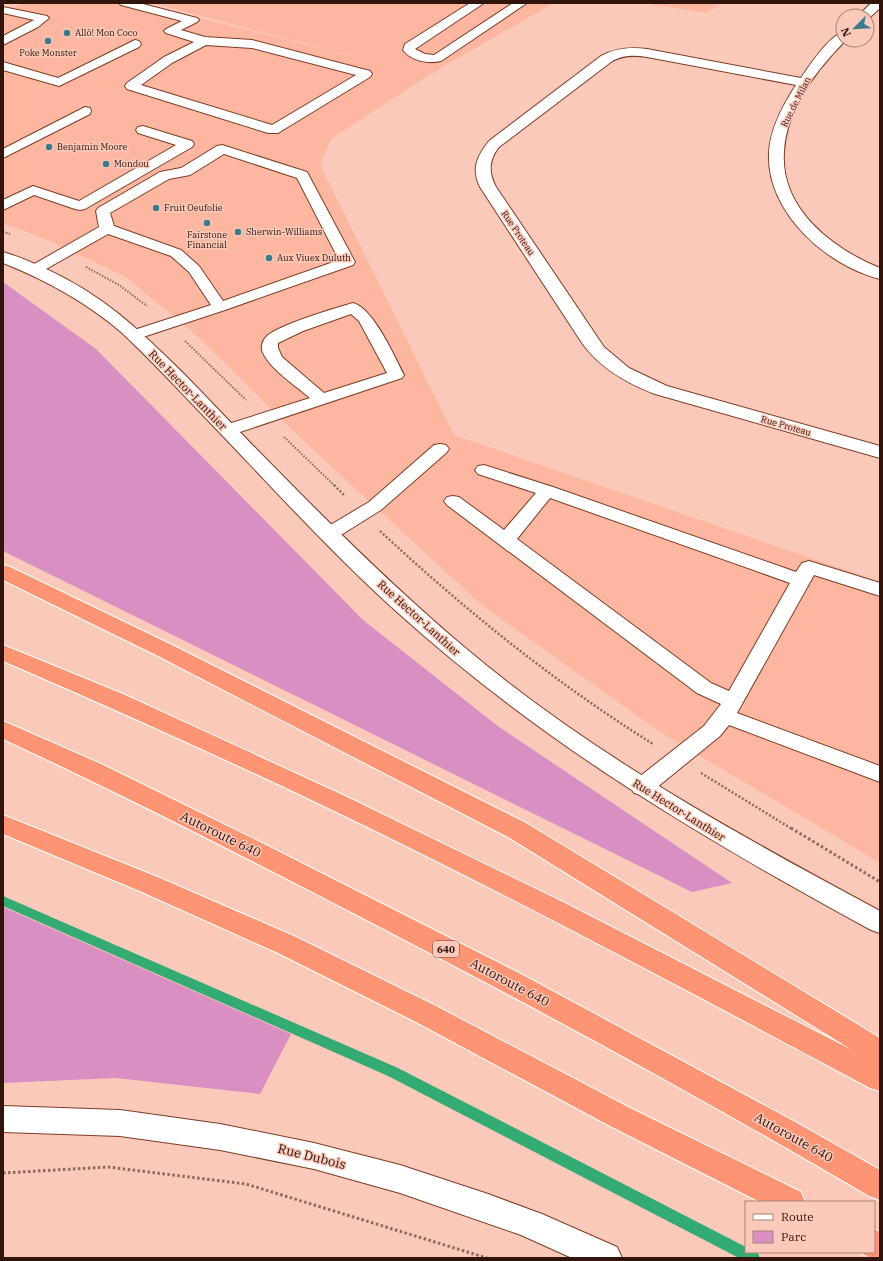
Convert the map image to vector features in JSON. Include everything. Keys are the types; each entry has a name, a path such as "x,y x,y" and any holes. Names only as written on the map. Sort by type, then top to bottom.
{"highway":[{"path":"3,572 166,651 517,830 880,1053"},
{"path":"3,652 195,736 432,848 637,952 880,1079"},
{"name":"Autoroute 640","path":"3,729 90,769 249,848 509,981 780,1129 880,1186"},
{"path":"3,824 151,885 287,945 419,1010 620,1117 788,1201"}],"street":[{"name":"Rue de Milan","path":"835,44 823,56 804,83 787,115 777,144 776,162 780,182 796,216 814,235 836,253 862,267 880,274"},
{"name":"Rue Proteau","path":"804,83 647,53 629,52 614,55 606,58 494,144 483,160 482,176 488,188 591,343 613,366 635,379 661,390 880,452"},
{"name":"Rue Hector-Lanthier","path":"3,257 34,270 72,289 110,314 134,335 329,534 403,605 448,645 531,711 642,788 733,843 880,923"},
{"name":"Rue Dubois","path":"3,1119 120,1123 220,1137 314,1156 400,1179 488,1208 531,1224 606,1258"}],"lane":[{"path":"125,3 193,20 170,32 204,40 252,44 366,74 273,130 131,86 168,60 204,40"},
{"path":"478,3 414,44 409,50 423,57 437,58 521,3"},
{"path":"3,10 43,18 34,25 3,41"},
{"path":"3,66 59,82 136,44"},
{"path":"3,154 85,111"},
{"path":"3,206 33,190 80,206 187,144 143,130"},
{"path":"106,229 103,211 165,175 185,172 222,149 287,168 302,175 348,262 220,307 134,335"},
{"path":"34,270 106,229 176,254 194,269 220,307"},
{"path":"228,430 396,375 364,318 353,308 283,333 272,340 269,345 276,360 321,399"},
{"path":"329,534 375,506 440,449"},
{"path":"484,470 802,581"},
{"path":"506,540 547,491"},
{"path":"453,501 729,708 880,774"},
{"path":"642,788 712,731 729,708 810,567 880,590"}],"path":[{"path":"83,266 119,286 151,309"},
{"path":"185,340 251,404"},
{"path":"281,434 349,500"},
{"path":"378,528 420,568 506,642 574,693 660,748"},
{"path":"694,769 880,882"},
{"path":"3,1173 108,1167 246,1184 487,1258"}],"shaded area":[{"path":"23,3 141,3 367,60 152,3 554,3 429,75 331,139 320,165 454,435 880,582 880,863 660,732 483,606 310,447 194,333 124,276 50,241 3,223 3,13"},
{"path":"644,3 721,3 707,13"}],"green space":[{"path":"3,282 96,349 363,620 499,727 732,883 692,892 3,551"},
{"path":"3,907 291,1034 260,1094 116,1078 3,1083"}],"waterway":[{"path":"3,901 393,1072 753,1258"}],"place":[{"name":"Allô! Mon Coco","path":"67,33"},
{"name":"Poke Monster","path":"48,41"},
{"name":"Benjamin Moore","path":"49,147"},
{"name":"Mondou","path":"106,164"},
{"name":"Fruit Oeufolie","path":"156,208"},
{"name":"Fairstone Financial","path":"207,223"},
{"name":"Sherwin-Williams","path":"238,232"},
{"name":"Aux Viuex Duluth","path":"269,258"}]}
